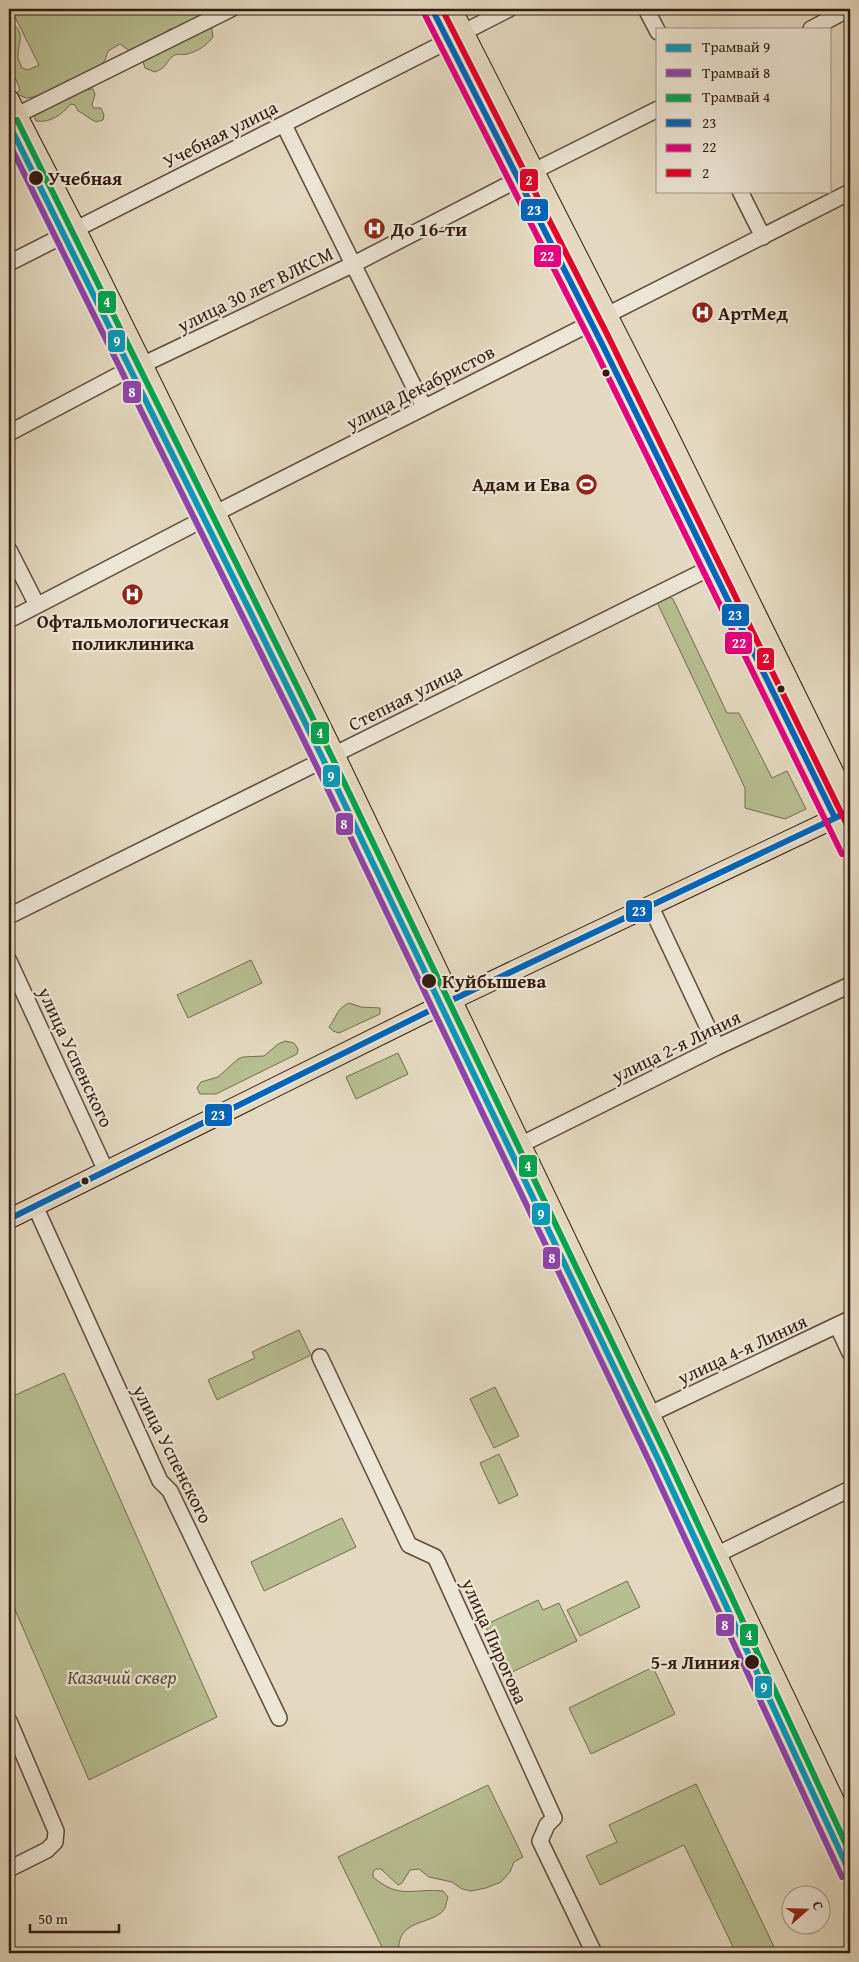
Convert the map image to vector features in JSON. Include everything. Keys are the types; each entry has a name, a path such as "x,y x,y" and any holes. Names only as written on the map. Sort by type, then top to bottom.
{"main road":[{"path":"432,9 456,36 850,806"},
{"path":"452,9 456,36"},
{"path":"12,107 76,229 335,755 850,1834"},
{"path":"600,319 712,567 843,814 850,850"},
{"path":"9,1219 451,1000 843,814"}],"street":[{"path":"12,107 231,9"},
{"name":"Учебная улица","path":"9,263 284,125 509,9"},
{"path":"646,9 656,28"},
{"path":"813,28 849,9"},
{"name":"улица 30 лет ВЛКСМ","path":"9,433 130,369 354,264 656,110"},
{"path":"284,125 424,407"},
{"path":"740,192 763,238"},
{"name":"улица Декабристов","path":"9,620 215,513 763,238 850,192"},
{"path":"9,550 37,605"},
{"name":"Степная улица","path":"9,916 712,567"},
{"path":"650,905 717,1047"},
{"name":"улица Успенского","path":"9,961 106,1171"},
{"name":"улица 2-я Линия","path":"520,1145 717,1047 850,985"},
{"name":"улица Успенского","path":"35,1206 160,1481 170,1491 278,1718"},
{"path":"844,1322 850,1353"},
{"name":"улица 4-я Линия","path":"650,1414 844,1322"},
{"name":"улица Пирогова","path":"320,1357 409,1545 435,1557 438,1563 554,1818 542,1833 540,1841 594,1953"},
{"path":"718,1554 850,1489"},
{"path":"9,1721 56,1830 55,1842 47,1850 9,1869"}],"green space":[{"path":"11,9 213,9 211,24 213,37 194,52 174,56 155,72 145,68 142,58 176,28 170,29 149,44 131,52 120,44 108,51 105,60 81,88 84,90 93,89 95,94 92,105 94,108 101,108 104,115 103,120 94,121 78,111 75,105 71,104 63,112 51,119 36,121 34,112 41,96 26,98 17,94 20,89 9,64 9,21 15,25 20,33 18,57 22,68 28,70 39,65"},
{"path":"664,595 673,599 727,713 739,713 772,778 787,771 806,809 785,819 745,808 745,788 655,598"},
{"path":"251,960 262,983 188,1018 177,995"},
{"path":"349,1003 361,1007 380,1008 380,1014 339,1033 333,1031 329,1027 339,1010"},
{"path":"285,1041 294,1043 298,1049 297,1054 216,1094 200,1094 197,1088 201,1082 218,1077 238,1059 264,1056 278,1044"},
{"path":"398,1053 408,1074 356,1099 346,1077"},
{"path":"299,1330 311,1355 217,1400 208,1380 255,1358 252,1352"},
{"name":"Казачий сквер","path":"64,1373 217,1717 89,1780 9,1596 9,1398"},
{"path":"495,1387 519,1436 494,1448 470,1399"},
{"path":"499,1454 518,1495 499,1504 480,1463"},
{"path":"342,1518 356,1547 264,1591 251,1562"},
{"path":"627,1581 640,1607 580,1636 567,1610"},
{"path":"538,1600 543,1610 559,1603 577,1641 508,1674 485,1625"},
{"path":"653,1667 675,1714 591,1754 569,1708"},
{"path":"696,1784 777,1953 736,1953 684,1845 600,1885 586,1856 617,1842 609,1825"},
{"path":"488,1785 523,1857 514,1862 510,1872 501,1882 471,1891 462,1889 452,1882 429,1877 419,1869 410,1870 402,1883 398,1885 381,1869 376,1869 373,1872 373,1877 391,1888 407,1892 443,1891 448,1897 445,1908 440,1914 409,1928 403,1933 399,1941 399,1953 385,1953 338,1857"}],"tram line":[{"name":"4","path":"17,120 332,757 666,1455 850,1853"},
{"name":"9","path":"9,124 324,761 658,1459 850,1873"},
{"path":"9,143 24,155"},
{"name":"8","path":"9,143 316,765 650,1463 842,1877"}],"transit line":[{"name":"23","path":"432,9 600,340 835,818"},
{"name":"2","path":"442,9 608,336 850,831"},
{"name":"22","path":"424,13 592,344 842,854"},
{"name":"23","path":"9,1219 433,1009 850,811"}],"place":[{"name":"Учебная","path":"36,178"},
{"name":"До 16-ти","path":"375,229"},
{"name":"АртМед","path":"702,313"},
{"name":"Адам и Ева","path":"586,484"},
{"name":"Офтальмологическая поликлиника","path":"133,595"},
{"name":"Куйбышева","path":"429,981"},
{"name":"5-я Линия","path":"752,1662"}]}
